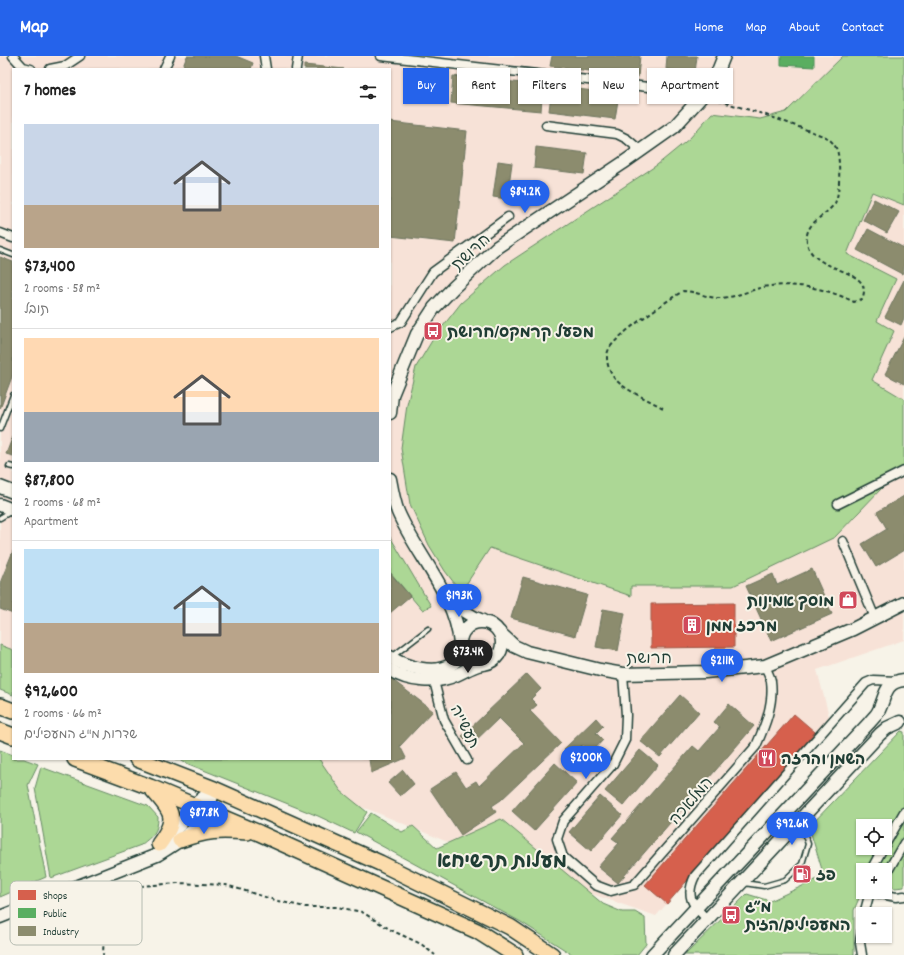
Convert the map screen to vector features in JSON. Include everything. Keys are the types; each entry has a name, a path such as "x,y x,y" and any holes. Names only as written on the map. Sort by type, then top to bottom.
{"highway":[{"path":"0,706 12,711"},
{"path":"0,731 12,736"},
{"path":"78,760 150,787 259,833 477,931 514,955"},
{"path":"140,760 214,789 380,863 510,927 552,955"},
{"path":"150,787 168,807 171,814 171,823 159,844"},
{"path":"180,840 200,833 221,830 259,833"}],"street":[{"path":"14,56 23,67 27,68"},
{"path":"55,68 65,66 80,56"},
{"path":"164,68 170,56"},
{"path":"264,56 266,68"},
{"path":"296,68 298,56"},
{"path":"381,56 647,87"},
{"name":"חרושת","path":"719,68 724,56"},
{"name":"חרושת","path":"391,404 394,379 417,334 434,308 454,287 497,247 641,151 674,127 695,104"},
{"path":"546,125 617,134 627,139 641,151"},
{"path":"391,327 401,322 433,272 508,217"},
{"path":"0,233 12,238"},
{"path":"838,504 904,471"},
{"path":"391,483 398,511 409,534 439,584 456,622 460,648 465,657 470,661 476,664 483,664"},
{"path":"0,487 12,492"},
{"path":"0,506 12,510"},
{"path":"843,541 875,618"},
{"path":"391,670 406,677 434,681 457,675 474,666 495,659 501,650 502,638 499,632 490,624 464,613 439,584"},
{"name":"חרושת","path":"499,632 514,646 527,652 584,667 623,674 705,672 765,666 853,630 904,603"},
{"path":"391,658 409,666 433,669 452,664 460,648 462,632 466,627 478,622 485,622"},
{"name":"חרושת","path":"495,659 505,654 527,652"},
{"name":"המלאכה","path":"623,674 626,715 625,740 613,764 563,821 557,839 563,857 595,885 611,891 634,885 756,746 766,724 770,700 770,680 765,666"},
{"path":"707,919 696,908 690,896 690,890 695,876 857,691 866,683 873,680 901,681"},
{"name":"תעשייה","path":"434,681 444,720 468,760"},
{"path":"652,955 869,722 880,709 885,692 888,688 892,684 901,681"},
{"path":"883,699 883,706 888,715 893,720 902,722"},
{"path":"674,955 880,734 887,728 902,722"},
{"path":"124,868 159,844 201,808 214,789"},
{"path":"92,881 157,855 180,840 195,827 201,808"},
{"path":"892,833 904,812"},
{"path":"892,864 904,843"},
{"path":"892,896 904,896"},
{"path":"0,917 10,913"},
{"path":"860,943 862,955"}],"lane":[{"path":"0,250 12,255"},
{"path":"0,429 12,398"},
{"path":"0,518 12,511"},
{"path":"391,656 428,629"},
{"path":"741,883 764,886 785,880 802,864 808,844 799,820"}],"path":[{"path":"663,408 625,387 616,380 609,368 609,350 618,338 683,290 690,290 719,298 770,286 800,286 823,289 854,302 862,299 865,292 862,283 855,277 821,262 809,249 807,237 808,230 829,210 839,193 838,154 832,142 826,137 731,104"},
{"path":"142,886 177,883 226,885 278,901 305,907 337,907 362,912 391,930 421,944 435,955"},
{"path":"103,945 103,955"}],"shaded area":[{"path":"0,56 904,56 904,640 817,670 830,720 656,916 484,857 370,810 225,760 391,760 391,68 12,68 12,687 0,682"}],"green space":[{"path":"843,56 904,56 904,205 872,192 847,254 896,279 877,321 894,331 872,380 904,399 904,465 835,537 733,586 631,586 631,596 490,548 461,592 445,571 429,545 410,504 401,448 407,405 416,367 433,339 461,303 505,265 657,165 690,138 712,113 760,119 786,112"},
{"path":"391,539 431,606 422,610 391,573"},
{"path":"0,645 12,650 12,695 0,690"},
{"path":"901,731 904,732 904,887 892,887 892,863 856,863 856,899 859,899 854,910 854,955 685,955 747,894 770,901 824,876 809,827"},
{"path":"0,750 12,755 12,760 27,760 38,764 28,785 46,877 37,881 10,881 10,893 0,897"},
{"path":"178,760 320,760 341,791 367,812 354,833 318,816"},
{"path":"41,767 148,806 158,817 156,830 152,836 141,845 51,878 35,788"},
{"path":"371,813 402,832 413,826 437,848 501,819 603,904 622,912 635,912 645,918 646,944 637,955 573,955 521,922 356,832"}],"building: Shops":[{"name":"מרכז ממן","path":"734,603 734,647 651,648 651,604"},
{"path":"794,714 815,732 667,904 645,885"}],"building: Public":[{"path":"781,56 814,56 814,67 781,65"}],"building: Industry":[{"path":"187,56 236,56 253,63 251,68 182,68"},
{"path":"552,56 640,56 639,68 589,68 589,71 581,70 581,68 550,66"},
{"path":"667,56 697,56 696,68 666,68"},
{"path":"304,65 334,68 304,68"},
{"path":"453,76 457,76 457,104 451,103"},
{"path":"510,82 518,82 518,104 542,104 541,111 462,104 510,104"},
{"path":"581,89 589,90 589,104 617,104 615,119 549,111 550,104 581,104"},
{"path":"391,122 467,131 455,243 391,236"},
{"path":"536,147 587,153 584,174 534,168"},
{"path":"498,161 512,163 507,199 493,197"},
{"path":"874,199 899,212 887,233 863,220"},
{"path":"868,229 904,248 904,270 902,274 857,250"},
{"path":"0,257 12,262 12,377 0,409"},
{"path":"904,280 904,318 901,325 885,317"},
{"path":"904,337 904,384 885,374"},
{"path":"12,439 12,456 6,454"},
{"path":"904,496 904,550 876,567 862,544 887,529 877,512"},
{"path":"12,553 12,614 0,609 0,583"},
{"path":"812,569 832,614 771,641 746,586 773,574 777,585"},
{"path":"391,574 410,596 391,612"},
{"path":"523,577 587,595 575,636 511,618"},
{"path":"603,609 625,613 618,651 596,647"},
{"path":"527,674 541,689 531,699 537,705 530,711 561,743 501,800 492,806 496,812 461,835 430,789 456,772 466,787 476,781 479,786 524,743 499,718 471,745 462,736"},
{"path":"391,679 433,711 400,746 406,758 371,773 369,760 391,760"},
{"path":"680,695 699,712 660,757 640,741"},
{"path":"729,704 754,726 618,883 598,867 619,843 612,838 693,746 699,751 720,727 714,722"},
{"path":"596,718 603,726 596,733 603,740 590,754 582,745 571,756 564,749"},
{"path":"640,750 658,765 623,806 605,791"},
{"path":"555,763 577,783 534,831 512,811"},
{"path":"403,770 414,784 400,796 388,783"},
{"path":"600,796 622,815 591,851 569,832"}],"place":[{"name":"מפעל קרמקס/חרושת","path":"433,331"},
{"name":"מוסך אמינות","path":"848,600"},
{"name":"מרכז ממן","path":"692,625"},
{"name":"השמן והרזה","path":"767,758"},
{"name":"פז","path":"802,874"},
{"name":"מ״ג המעפילים/הזית","path":"731,915"}],"district":[{"name":"מעלות תרשיחא","path":"502,860"}]}
